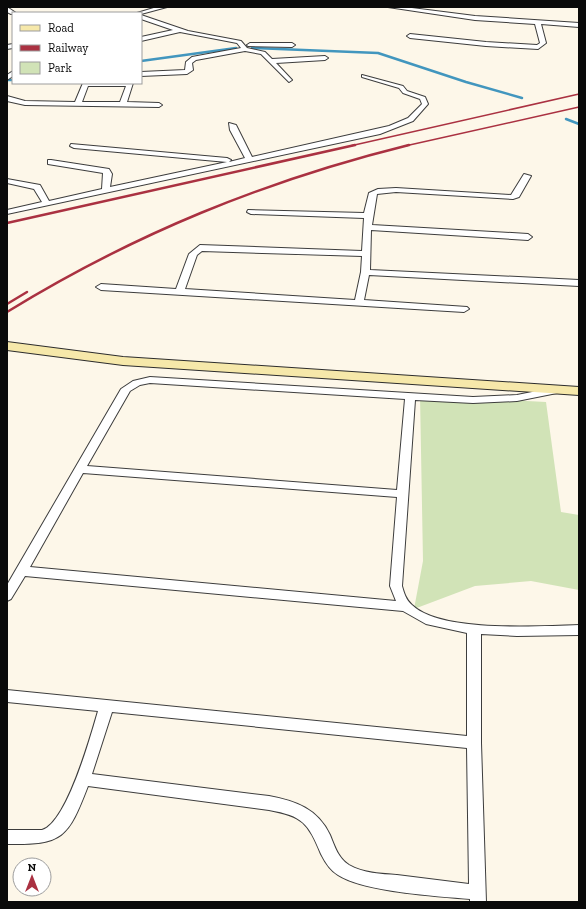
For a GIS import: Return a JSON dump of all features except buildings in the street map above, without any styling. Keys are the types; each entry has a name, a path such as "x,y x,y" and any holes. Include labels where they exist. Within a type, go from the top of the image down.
{"street":[{"path":"142,12 164,7"},
{"path":"391,7 475,18 538,24 579,25"},
{"path":"142,17 180,31 239,42 244,47 263,53 290,80"},
{"path":"410,36 486,44 538,47 542,43 538,24"},
{"path":"142,39 180,31"},
{"path":"142,74 187,72 190,70 189,62 194,58 244,47 292,45"},
{"path":"271,61 325,58"},
{"path":"7,212 392,128 417,115 425,104 423,98 406,92 401,87 364,76"},
{"path":"78,103 86,84"},
{"path":"123,103 130,84"},
{"path":"7,98 20,102 123,103 159,105"},
{"path":"232,125 235,136 244,147 249,159"},
{"path":"74,146 240,161"},
{"path":"51,162 106,171 108,174 106,190"},
{"path":"358,303 365,272 368,216 372,195 375,191 396,190 513,197 516,195 522,182 527,176"},
{"path":"7,181 37,187 46,203"},
{"path":"251,212 368,216"},
{"path":"368,227 528,237"},
{"path":"180,291 193,254 200,248 366,254"},
{"path":"365,272 579,283"},
{"path":"101,287 464,309"},
{"path":"7,346 86,358 134,362 579,391"},
{"path":"7,596 126,389 137,382 150,380 494,400 517,398 560,389"},
{"path":"410,396 396,586 400,600 413,613 438,623 474,629 537,631 579,630"},
{"path":"79,469 403,494"},
{"path":"21,572 406,606"},
{"path":"82,779 269,803 287,807 306,815 316,825 331,858 342,870 353,875 374,880 478,897 474,743 474,629"},
{"path":"7,696 474,743"},
{"path":"7,837 42,837 54,832 64,821 82,779 107,706"}],"green space":[{"path":"420,395 546,402 561,512 579,515 579,590 531,581 475,586 414,609 423,561"}],"waterway":[{"path":"142,61 236,48"},
{"path":"252,48 378,53 466,82 522,98"},
{"path":"7,80 12,80"},
{"path":"566,119 579,124"}],"railway":[{"path":"350,146 579,94"},
{"path":"406,146 579,107"},
{"path":"7,223 355,145"},
{"path":"7,312 103,258 152,234 201,213 303,175 355,159 406,146"},
{"path":"7,304 27,292"}]}
